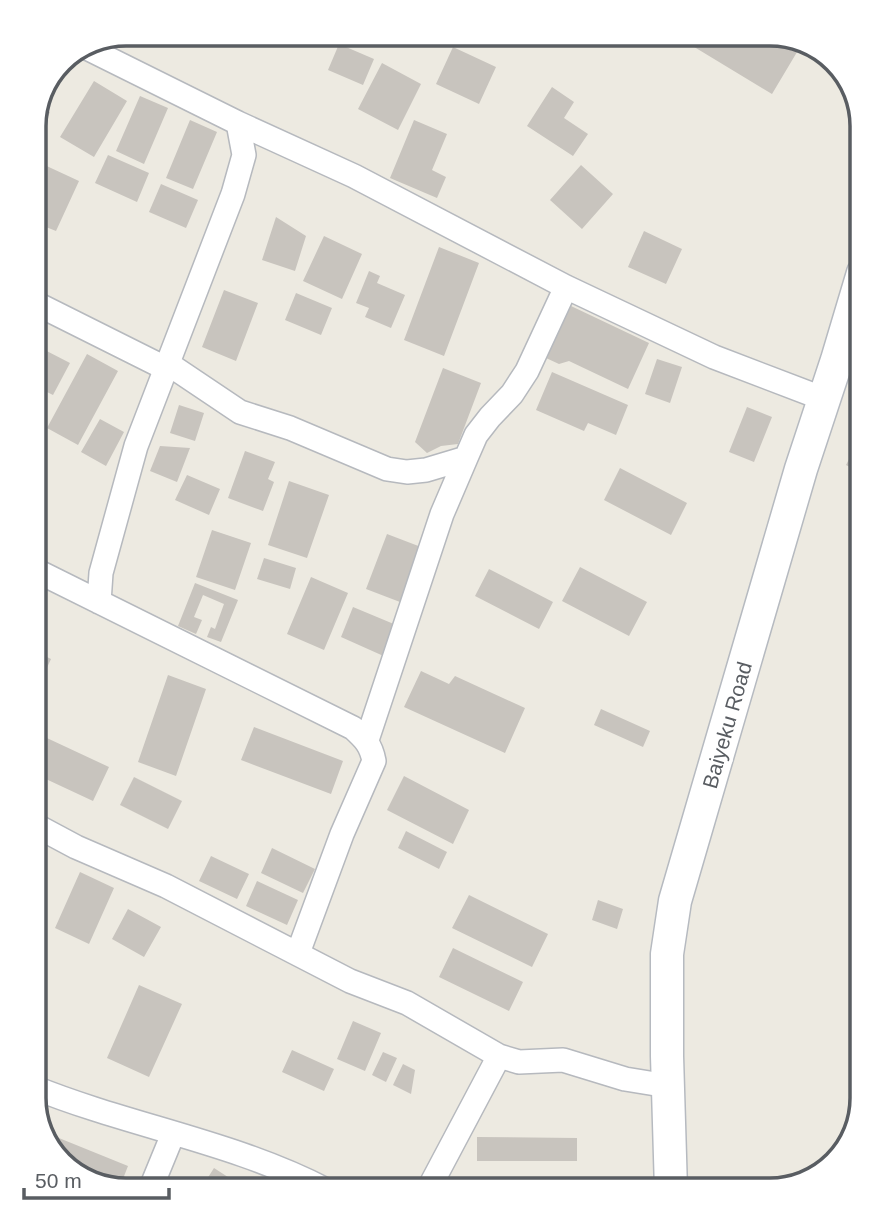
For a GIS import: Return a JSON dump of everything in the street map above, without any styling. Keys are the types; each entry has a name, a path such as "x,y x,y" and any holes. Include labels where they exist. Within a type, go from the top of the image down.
{"main road":[{"name":"Baiyeku Road","path":"671,1178 667,954 675,901 801,469 824,399 850,363"}],"street":[{"path":"95,52 238,123 354,176 566,287 714,357 824,399"},
{"path":"90,597 100,573 136,446 233,194 244,155 238,123"},
{"path":"244,155 271,137"},
{"path":"367,740 442,514 476,435 512,394 527,371 566,287"},
{"path":"46,308 166,365 240,412 290,428 387,469 407,472 426,470 466,458"},
{"path":"46,575 353,728 367,740 374,761 342,834 298,953"},
{"path":"46,831 166,886 350,981 407,1003 499,1056 519,1062 563,1060 625,1079 668,1086"},
{"path":"435,1177 499,1056"},
{"path":"46,1092 76,1105 251,1158 301,1177"},
{"path":"155,1177 173,1134"}],"building":[{"path":"338,46 374,59 363,85 328,70"},
{"path":"693,46 775,46 798,51 772,94"},
{"path":"453,47 496,67 479,104 436,84"},
{"path":"382,63 421,84 398,130 358,109"},
{"path":"94,81 127,101 94,157 60,137"},
{"path":"552,87 574,102 564,118 588,134 573,156 527,126"},
{"path":"140,96 168,108 144,164 116,151"},
{"path":"190,120 217,132 193,189 166,178"},
{"path":"414,120 447,134 432,170 446,177 437,198 390,178"},
{"path":"108,155 149,173 137,202 95,183"},
{"path":"581,165 613,194 582,229 550,200"},
{"path":"46,166 79,181 56,231 46,227"},
{"path":"161,184 198,200 186,228 149,212"},
{"path":"276,217 306,236 295,271 262,260"},
{"path":"644,231 682,249 666,284 628,267"},
{"path":"324,236 362,254 342,299 303,281"},
{"path":"439,247 479,263 444,356 404,340"},
{"path":"369,271 380,276 377,283 405,295 391,328 365,317 369,308 356,303"},
{"path":"224,290 258,303 236,361 202,347"},
{"path":"296,293 332,308 321,335 285,320"},
{"path":"571,306 649,343 628,389 569,361 559,364 546,358"},
{"path":"46,351 70,363 53,395 46,392"},
{"path":"87,354 118,371 78,445 47,428"},
{"path":"657,359 682,367 670,403 645,394"},
{"path":"443,368 481,383 458,444 441,446 427,453 415,442"},
{"path":"552,372 628,405 616,435 588,423 584,431 536,410"},
{"path":"179,405 204,413 195,441 170,433"},
{"path":"747,407 772,417 754,462 729,452"},
{"path":"100,419 124,432 106,466 81,452"},
{"path":"160,446 190,448 177,482 150,471"},
{"path":"245,451 275,462 268,479 274,482 263,511 228,498"},
{"path":"620,468 687,503 671,535 604,500"},
{"path":"187,475 220,489 209,515 175,500"},
{"path":"289,481 329,495 307,558 268,545"},
{"path":"212,530 251,543 235,590 196,577"},
{"path":"387,534 421,547 400,602 366,589"},
{"path":"264,558 296,568 290,589 257,579"},
{"path":"580,567 647,602 629,636 562,601"},
{"path":"489,569 553,602 539,629 475,596"},
{"path":"311,577 348,593 324,650 287,634"},
{"path":"195,583 238,600 221,642 207,637 211,627 215,629 224,604 203,595 194,617 202,620 196,634 178,626"},
{"path":"353,607 401,627 388,658 341,637"},
{"path":"46,656 51,659 46,670"},
{"path":"421,671 449,684 455,676 525,708 505,753 404,707"},
{"path":"168,675 206,689 176,776 138,762"},
{"path":"601,709 650,731 643,747 594,725"},
{"path":"254,727 343,761 331,794 241,760"},
{"path":"46,738 109,767 93,801 46,779"},
{"path":"404,776 469,810 453,844 387,810"},
{"path":"134,777 182,801 168,829 120,805"},
{"path":"406,831 447,852 439,869 398,848"},
{"path":"272,848 315,869 303,893 261,873"},
{"path":"211,856 249,874 237,899 199,881"},
{"path":"80,872 114,888 89,944 55,928"},
{"path":"257,881 298,900 287,925 246,906"},
{"path":"469,895 548,934 532,967 452,928"},
{"path":"598,900 623,909 617,929 592,920"},
{"path":"128,909 161,927 144,957 112,939"},
{"path":"453,948 523,982 509,1011 439,977"},
{"path":"139,985 182,1004 149,1077 107,1058"},
{"path":"353,1021 381,1033 365,1071 337,1059"},
{"path":"292,1050 334,1069 324,1091 282,1072"},
{"path":"383,1052 397,1058 386,1082 372,1075"},
{"path":"403,1064 415,1070 411,1094 393,1085"},
{"path":"56,1137 128,1166 124,1177 100,1173 77,1161"},
{"path":"477,1137 577,1138 577,1161 477,1161"},
{"path":"214,1168 228,1177 208,1177"}]}
